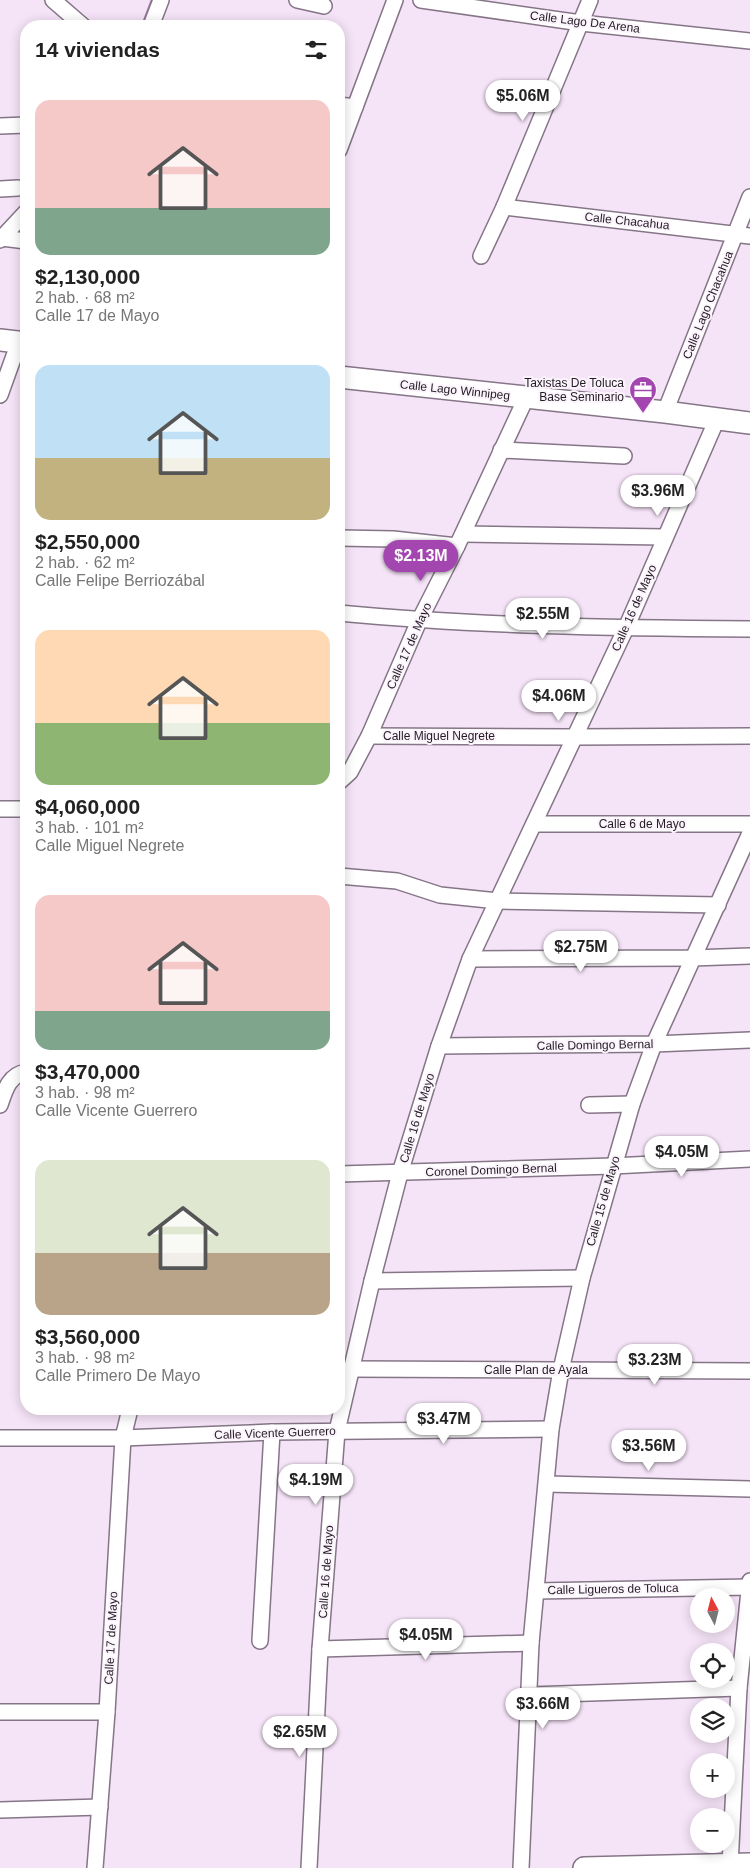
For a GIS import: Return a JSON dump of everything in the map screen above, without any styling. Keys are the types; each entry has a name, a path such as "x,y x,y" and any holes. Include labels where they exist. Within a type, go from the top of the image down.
{"main road":[{"name":"Calle Lago Winnipeg","path":"345,378 750,423"},
{"path":"584,1868 740,1865"}],"street":[{"path":"52,0 76,20"},
{"path":"153,20 160,0"},
{"path":"297,0 324,6"},
{"path":"345,134 395,0"},
{"name":"Calle Lago De Arena","path":"421,0 580,23 750,41"},
{"path":"481,256 504,207 590,0"},
{"path":"345,106 355,107"},
{"path":"0,126 20,125"},
{"path":"0,189 18,188"},
{"name":"Calle Lago Chacahua","path":"664,412 744,235 750,198"},
{"name":"Calle Chacahua","path":"504,207 744,235"},
{"path":"1,239 20,218"},
{"path":"1,239 20,241"},
{"path":"0,395 15,342"},
{"name":"Calle 17 de Mayo","path":"345,777 350,772 369,736 418,621 460,540 526,398"},
{"name":"Calle 16 de Mayo","path":"345,1396 400,1173 439,1046 470,959 576,738 717,419"},
{"path":"501,450 624,456"},
{"path":"345,538 460,540 665,537"},
{"path":"345,614 418,621 626,628 750,629"},
{"name":"Calle Miguel Negrete","path":"369,736 576,738 750,736"},
{"path":"0,810 20,809"},
{"name":"Calle 6 de Mayo","path":"534,824 750,824"},
{"name":"Calle 15 de Mayo","path":"521,1868 531,1643 551,1429 561,1370 582,1278 612,1166 632,1104 654,1044 692,958 749,838"},
{"path":"345,877 397,881 440,895 498,901 718,905"},
{"path":"470,959 750,956"},
{"name":"Calle Domingo Bernal","path":"439,1046 654,1044 750,1040"},
{"path":"0,1105 8,1082 14,1076 20,1074"},
{"path":"589,1105 632,1104"},
{"name":"Coronel Domingo Bernal","path":"345,1174 612,1166 750,1159"},
{"path":"372,1281 582,1278"},
{"name":"Calle Plan de Ayala","path":"351,1369 750,1371"},
{"name":"Calle 17 de Mayo","path":"95,1868 107,1712 123,1438 129,1415"},
{"name":"Calle 16 de Mayo","path":"309,1868 320,1649 337,1431 341,1415"},
{"name":"Calle Vicente Guerrero","path":"0,1438 123,1438 272,1432 551,1429"},
{"path":"260,1641 272,1432"},
{"path":"546,1484 750,1489"},
{"path":"740,1865 744,1728 739,1688 750,1581"},
{"name":"Calle Ligueros de Toluca","path":"536,1591 750,1587"},
{"path":"320,1649 531,1643"},
{"path":"530,1695 739,1688"},
{"path":"0,1712 107,1712"},
{"path":"0,1810 100,1807"}],"waterway":[{"path":"145,20 153,0"}],"place":[{"name":"Taxistas De Toluca Base Seminario","path":"643,414"}]}
